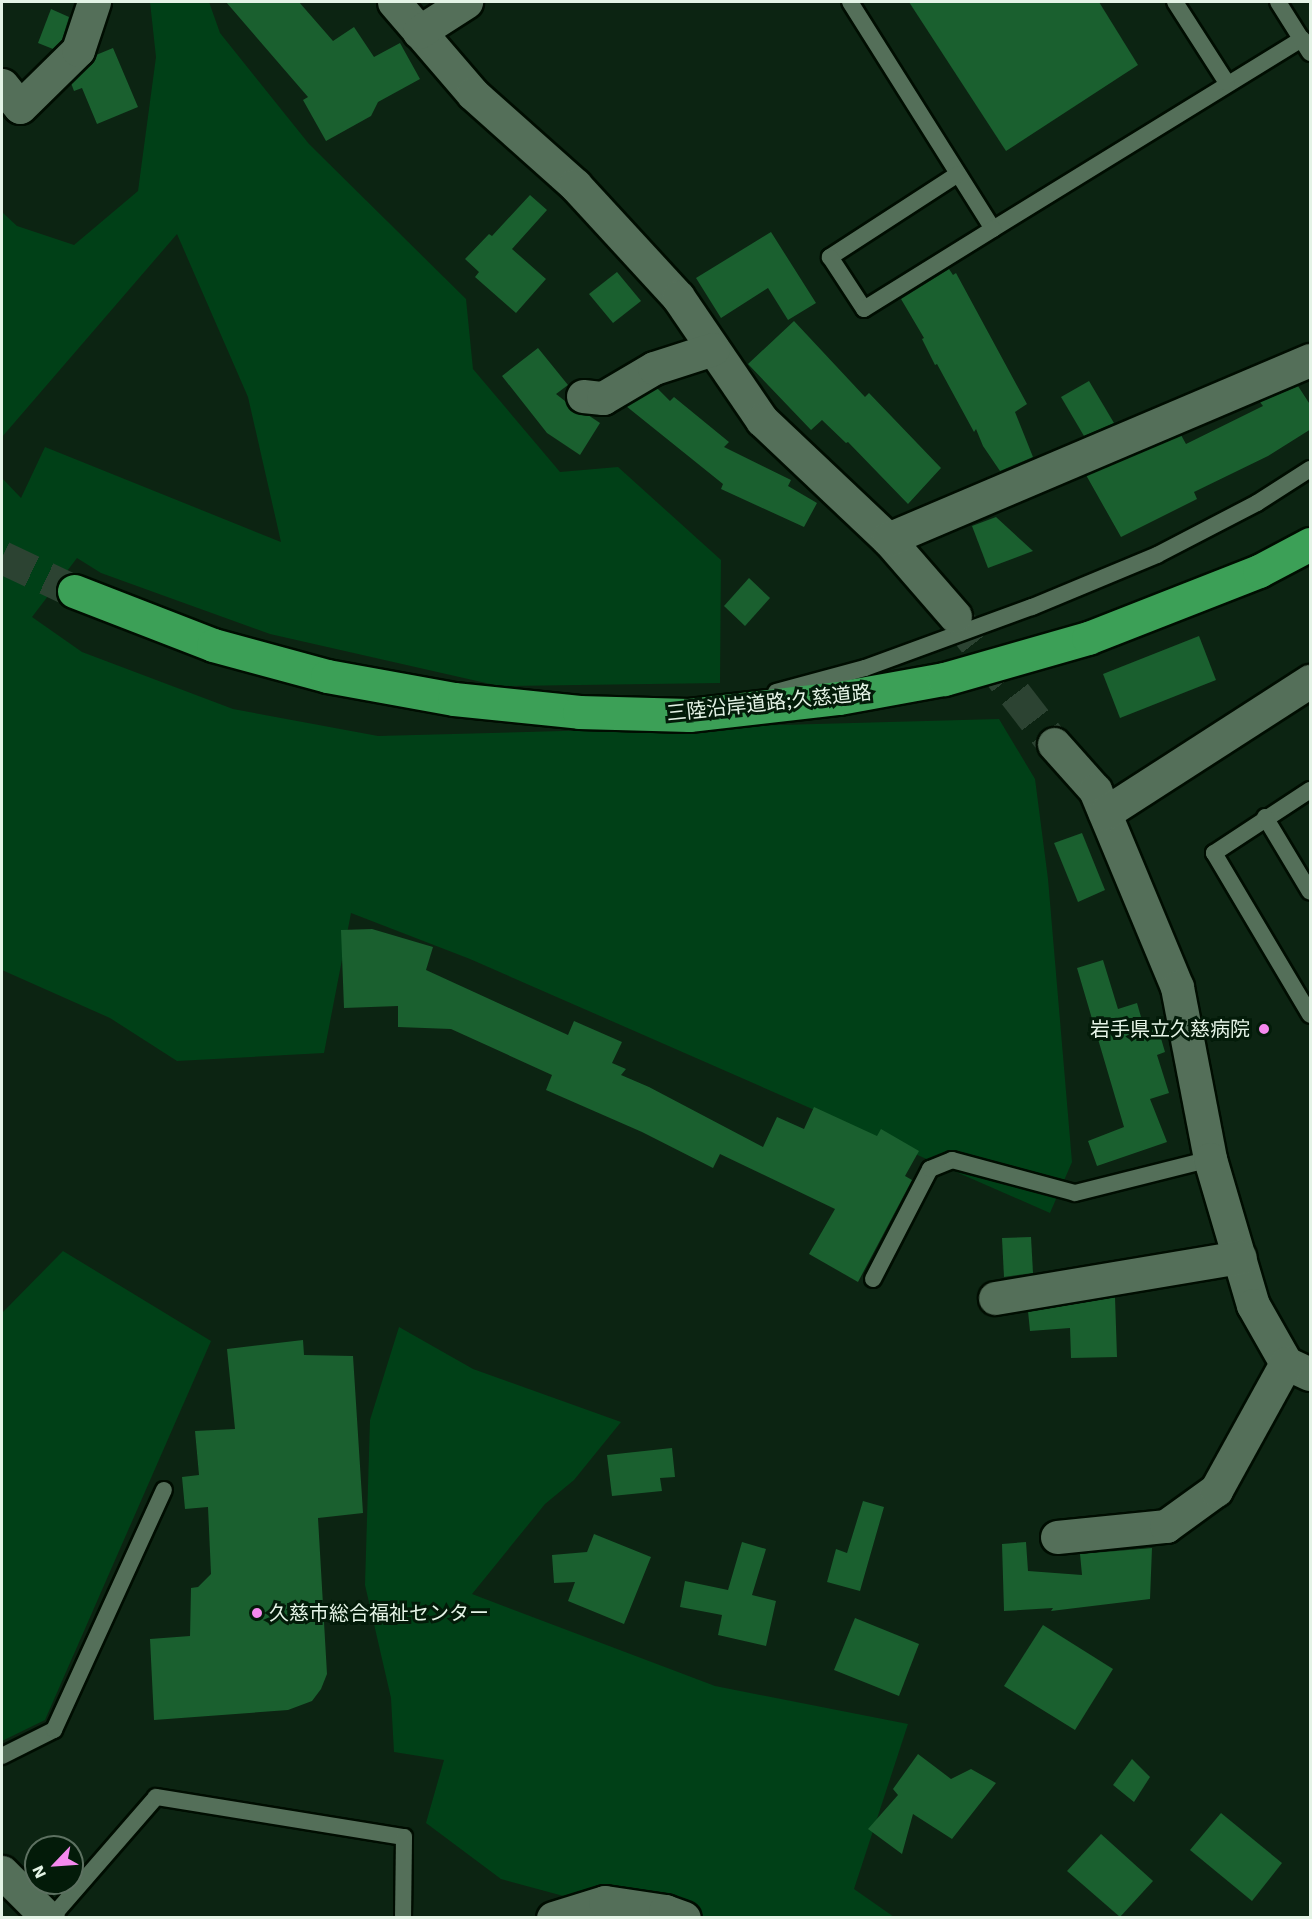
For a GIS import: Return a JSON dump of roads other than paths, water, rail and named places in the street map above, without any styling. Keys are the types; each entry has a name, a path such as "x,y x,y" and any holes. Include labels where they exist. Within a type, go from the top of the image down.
{"highway":[{"name":"三陸沿岸道路;久慈道路","path":"74,591 213,645 327,676 454,699 579,712 689,715 839,698 944,679 1088,638 1259,571 1311,544"}],"street":[{"path":"2,85 20,107 78,50 94,2"},
{"path":"394,2 473,94 575,185 678,297 762,420 888,539 955,616"},
{"path":"419,32 466,2"},
{"path":"583,396 603,398 654,368 713,350"},
{"path":"888,539 1311,360"},
{"path":"1105,813 1311,681"},
{"path":"1054,744 1095,790 1177,987 1210,1159 1253,1305 1298,1369 1216,1490 1166,1526 1057,1538"},
{"path":"995,1298 1240,1257"},
{"path":"2,1872 50,1917"},
{"path":"552,1917 605,1902 665,1911 684,1917"}],"lane":[{"path":"850,2 993,229"},
{"path":"1175,2 1227,83"},
{"path":"958,174 830,257 864,309 1227,83 1306,46 1278,2"},
{"path":"689,715 865,668 1032,607 1156,555 1257,504 1311,469"},
{"path":"1311,790 1265,817 1214,853 1311,1015"},
{"path":"1265,817 1311,892"},
{"path":"873,1279 930,1169 952,1160 1075,1193 1210,1159"},
{"path":"2,1756 54,1730 164,1490"},
{"path":"50,1917 156,1797 404,1838 403,1917"}],"tunnel":[{"path":"2,557 74,591"},
{"path":"955,616 1054,744"}],"place":[{"name":"岩手県立久慈病院","path":"1264,1029"},
{"name":"久慈市総合福祉センター","path":"257,1613"}]}
